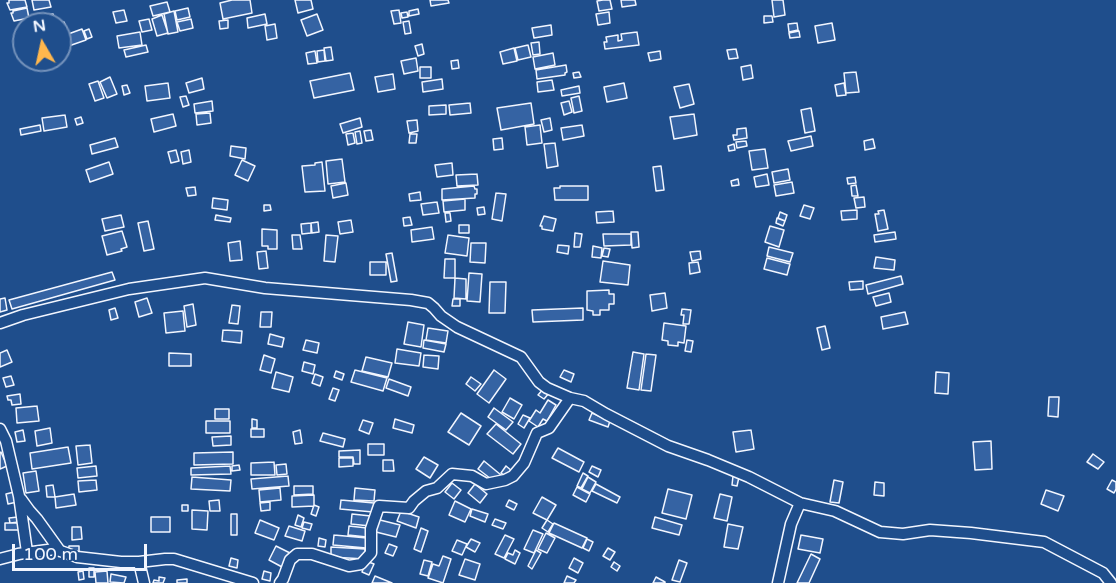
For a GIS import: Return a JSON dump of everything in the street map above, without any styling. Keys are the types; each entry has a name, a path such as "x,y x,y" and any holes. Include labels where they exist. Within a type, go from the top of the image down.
{"street":[{"path":"0,323 23,315 129,289 205,278 265,288 428,303 457,327 521,357 538,382 547,388 570,398 584,400 606,414 669,446 749,477 800,503 835,511 880,532 903,534 930,530 1044,542 1103,573 1111,583"},
{"path":"280,583 290,560 297,554 312,554 349,566 362,564 371,553 370,529 379,506 409,508 426,491 437,488 452,474 471,476 486,484 513,476 524,463 537,433 549,428 570,398"},
{"path":"0,429 6,441 19,496 27,552 0,559"},
{"path":"19,496 60,550"},
{"path":"778,583 791,524 800,503"},
{"path":"18,554 55,549 77,557 94,559 139,562 174,559 253,583"},
{"path":"139,562 144,583"}],"building":[{"path":"9,0 25,0 27,7 10,10 7,3"},
{"path":"32,0 49,0 51,7 34,10"},
{"path":"250,0 252,13 223,19 220,3"},
{"path":"295,0 311,0 313,9 298,13"},
{"path":"430,0 448,0 449,3 431,6"},
{"path":"610,0 612,9 599,11 597,1"},
{"path":"621,0 635,0 636,5 622,7"},
{"path":"772,0 783,0 785,15 774,17"},
{"path":"167,2 170,12 153,16 150,6"},
{"path":"27,8 28,12 13,12"},
{"path":"188,8 190,17 177,20 175,11"},
{"path":"418,9 419,14 409,16 409,11"},
{"path":"124,10 127,21 116,23 113,12"},
{"path":"399,10 401,23 394,24 391,11"},
{"path":"174,11 178,32 168,34 164,14"},
{"path":"407,12 408,17 402,18 401,13"},
{"path":"609,12 610,23 598,25 596,14"},
{"path":"265,14 267,24 248,28 247,18"},
{"path":"317,14 323,30 307,36 301,20"},
{"path":"162,15 168,33 157,36 152,19"},
{"path":"764,16 772,16 773,22 764,23"},
{"path":"149,19 152,30 142,32 139,21"},
{"path":"191,19 193,28 180,31 177,22"},
{"path":"228,20 228,28 220,29 219,21"},
{"path":"409,21 411,33 405,34 403,22"},
{"path":"797,23 798,30 789,32 788,24"},
{"path":"832,23 835,40 818,43 815,26"},
{"path":"275,24 277,38 267,40 265,26"},
{"path":"551,25 552,35 534,38 532,28"},
{"path":"82,29 86,40 72,45 72,33"},
{"path":"89,29 92,37 87,39 84,31"},
{"path":"799,31 800,37 790,38 789,33"},
{"path":"140,32 142,45 119,48 117,36"},
{"path":"637,32 639,45 605,49 606,37 618,35 618,41 622,40 621,34"},
{"path":"539,42 540,54 533,55 531,43"},
{"path":"422,44 424,54 418,56 415,46"},
{"path":"146,45 148,52 126,57 124,50"},
{"path":"528,45 531,57 518,60 515,48"},
{"path":"331,47 333,60 326,61 324,48"},
{"path":"514,48 517,61 503,64 500,52"},
{"path":"736,49 738,58 729,59 727,50"},
{"path":"324,50 325,61 318,62 317,51"},
{"path":"315,51 317,63 308,64 306,53"},
{"path":"660,51 661,59 650,61 648,53"},
{"path":"553,53 555,65 535,69 533,57"},
{"path":"416,58 418,71 404,74 401,61"},
{"path":"458,60 459,68 452,69 451,61"},
{"path":"566,65 565,75 537,79 536,70"},
{"path":"751,65 753,78 743,80 741,67"},
{"path":"420,67 431,67 431,78 420,78"},
{"path":"579,72 581,77 574,78 573,73"},
{"path":"856,72 859,92 846,93 844,73"},
{"path":"350,73 354,90 314,98 310,81"},
{"path":"393,74 395,89 378,92 375,77"},
{"path":"110,77 117,94 107,98 100,82"},
{"path":"202,78 204,89 189,93 186,83"},
{"path":"442,79 443,89 423,92 422,82"},
{"path":"552,80 554,90 538,92 537,82"},
{"path":"98,81 104,98 95,101 89,84"},
{"path":"168,83 170,98 147,101 145,86"},
{"path":"624,83 627,98 607,102 604,87"},
{"path":"844,83 846,95 837,96 835,85"},
{"path":"689,84 694,104 680,108 674,87"},
{"path":"127,85 130,93 124,95 122,86"},
{"path":"579,86 580,93 562,96 561,90"},
{"path":"186,96 189,105 183,107 180,97"},
{"path":"579,96 582,111 574,113 571,98"},
{"path":"212,101 213,111 195,113 194,104"},
{"path":"569,101 572,112 564,115 561,103"},
{"path":"470,103 471,113 450,115 449,105"},
{"path":"531,103 534,124 501,130 497,108"},
{"path":"446,105 446,114 429,115 429,106"},
{"path":"811,108 815,131 805,133 801,110"},
{"path":"210,113 211,123 197,125 196,114"},
{"path":"173,114 176,126 154,132 151,119"},
{"path":"694,114 697,135 674,139 670,117"},
{"path":"65,115 67,127 44,131 42,118"},
{"path":"81,117 83,123 77,125 75,119"},
{"path":"360,118 362,127 343,133 340,124"},
{"path":"550,118 552,130 544,132 541,120"},
{"path":"417,120 418,131 409,133 407,121"},
{"path":"40,125 41,131 21,135 20,129"},
{"path":"540,125 542,143 527,145 525,127"},
{"path":"582,125 584,136 563,140 561,128"},
{"path":"746,128 747,138 734,140 733,135 737,135 737,129"},
{"path":"371,130 373,140 366,141 364,131"},
{"path":"360,131 362,143 357,144 355,132"},
{"path":"353,133 355,143 348,145 346,134"},
{"path":"410,134 417,134 416,143 409,143"},
{"path":"811,136 813,146 791,151 788,141"},
{"path":"115,138 118,147 92,154 90,145"},
{"path":"502,138 503,149 494,150 493,139"},
{"path":"873,139 875,148 865,150 864,141"},
{"path":"746,141 747,146 737,148 736,142"},
{"path":"555,143 558,166 547,168 544,144"},
{"path":"734,144 735,150 729,151 728,146"},
{"path":"231,146 246,148 245,159 230,156"},
{"path":"765,149 768,168 752,170 749,151"},
{"path":"176,150 179,161 171,163 168,152"},
{"path":"189,150 191,162 183,164 181,152"},
{"path":"342,159 345,182 328,184 326,161"},
{"path":"242,160 255,166 248,181 235,175"},
{"path":"109,162 113,174 90,182 86,170"},
{"path":"322,162 325,191 305,192 302,166"},
{"path":"452,163 453,175 437,177 435,165"},
{"path":"661,166 664,190 656,191 653,167"},
{"path":"788,169 790,180 774,183 772,172"},
{"path":"477,174 478,185 457,186 456,175"},
{"path":"767,174 769,185 756,187 754,177"},
{"path":"855,177 856,183 848,184 847,178"},
{"path":"738,179 739,185 732,186 731,181"},
{"path":"792,182 794,193 776,196 774,185"},
{"path":"346,183 348,195 333,198 331,186"},
{"path":"856,185 858,196 852,196 851,186"},
{"path":"474,186 477,189 475,198 442,200 442,189"},
{"path":"560,186 588,186 588,200 555,200 554,188 560,188"},
{"path":"195,187 196,195 188,196 186,188"},
{"path":"420,192 421,200 410,201 409,194"},
{"path":"496,193 506,194 502,221 492,219"},
{"path":"864,197 865,207 856,208 854,198"},
{"path":"213,198 228,200 227,210 212,208"},
{"path":"465,199 465,210 444,212 443,201"},
{"path":"437,202 439,213 423,215 421,204"},
{"path":"264,205 270,205 271,210 264,211"},
{"path":"804,205 814,208 810,219 800,216"},
{"path":"484,207 485,214 478,215 477,208"},
{"path":"857,210 857,219 842,220 841,211"},
{"path":"884,210 888,229 878,231 875,214"},
{"path":"613,211 614,222 597,223 596,212"},
{"path":"780,212 787,215 785,221 778,218"},
{"path":"445,213 450,213 451,221 446,222"},
{"path":"121,215 124,227 105,231 102,219"},
{"path":"216,215 231,218 230,222 215,220"},
{"path":"544,216 556,219 553,231 542,229 540,226"},
{"path":"410,217 412,225 404,226 403,218"},
{"path":"777,218 785,221 783,226 776,223"},
{"path":"351,220 353,232 340,234 338,222"},
{"path":"148,221 154,249 144,251 138,223"},
{"path":"318,222 319,232 312,233 311,223"},
{"path":"311,223 311,233 302,234 301,224"},
{"path":"459,225 469,225 469,233 459,233"},
{"path":"770,226 784,230 779,247 765,242"},
{"path":"432,227 434,239 412,242 411,230"},
{"path":"262,229 277,230 277,249 262,246"},
{"path":"122,231 127,247 121,249 122,251 107,255 102,236"},
{"path":"631,232 638,232 639,247 632,248"},
{"path":"895,232 896,239 875,242 874,235"},
{"path":"575,233 582,234 580,247 574,247"},
{"path":"603,234 631,234 631,245 604,246"},
{"path":"292,235 300,235 302,249 293,249"},
{"path":"326,235 338,236 335,262 324,261"},
{"path":"448,235 469,238 467,256 445,253"},
{"path":"240,241 242,260 230,261 228,243"},
{"path":"471,243 486,243 485,263 470,262"},
{"path":"558,245 569,246 568,254 557,252"},
{"path":"593,246 602,248 601,258 592,257"},
{"path":"769,247 793,253 790,262 767,256"},
{"path":"604,248 610,249 608,257 602,256"},
{"path":"266,251 268,268 259,269 257,252"},
{"path":"700,251 701,259 692,261 690,252"},
{"path":"392,253 397,281 391,282 386,254"},
{"path":"876,257 895,260 894,270 874,268"},
{"path":"767,258 790,264 787,275 764,269"},
{"path":"445,259 455,259 455,278 444,278"},
{"path":"603,261 630,265 628,285 600,282"},
{"path":"370,262 386,262 386,275 370,275"},
{"path":"698,262 700,272 690,274 689,263"},
{"path":"112,272 115,280 12,309 9,300"},
{"path":"469,273 482,274 480,302 467,301"},
{"path":"901,276 903,284 868,294 866,285"},
{"path":"455,278 466,279 466,299 454,298"},
{"path":"863,281 863,289 850,290 849,282"},
{"path":"490,282 506,282 505,313 489,313"},
{"path":"609,290 609,294 614,294 614,304 609,304 609,310 600,310 600,315 593,315 593,311 587,310 587,291"},
{"path":"665,293 667,308 652,311 650,295"},
{"path":"889,293 891,302 876,306 873,297"},
{"path":"5,298 7,310 0,312 0,299"},
{"path":"147,298 152,313 139,317 135,302"},
{"path":"453,299 460,299 460,306 452,306"},
{"path":"193,304 196,325 187,327 184,306"},
{"path":"232,305 240,306 238,324 229,323"},
{"path":"115,308 118,318 111,320 109,310"},
{"path":"583,308 583,320 533,322 532,310"},
{"path":"682,309 691,310 689,324 683,324"},
{"path":"183,311 185,331 166,333 164,313"},
{"path":"261,312 272,312 271,327 260,327"},
{"path":"905,312 908,324 883,329 881,317"},
{"path":"408,322 424,325 421,347 404,344"},
{"path":"664,323 686,326 684,343 678,342 678,346 668,345 668,341 662,340"},
{"path":"825,326 830,348 822,350 817,328"},
{"path":"428,328 448,331 446,343 426,340"},
{"path":"223,330 242,331 241,343 222,341"},
{"path":"270,334 284,338 282,347 268,344"},
{"path":"306,340 319,343 317,353 303,350"},
{"path":"424,340 446,344 444,352 423,348"},
{"path":"687,340 693,341 691,352 685,351"},
{"path":"397,349 421,353 419,366 395,363"},
{"path":"7,350 12,362 0,367 0,353"},
{"path":"633,352 644,354 639,390 627,388"},
{"path":"169,353 191,354 191,366 169,366"},
{"path":"646,354 656,355 651,391 641,390"},
{"path":"264,355 275,359 271,373 260,370"},
{"path":"424,355 439,356 438,369 423,367"},
{"path":"366,357 392,363 388,377 362,371"},
{"path":"304,362 315,365 313,374 302,371"},
{"path":"355,370 387,378 383,391 351,382"},
{"path":"494,370 506,379 489,403 477,394"},
{"path":"564,370 574,374 571,382 560,377"},
{"path":"336,371 344,374 342,380 334,377"},
{"path":"276,372 293,377 289,392 272,388"},
{"path":"936,372 949,373 948,394 935,393"},
{"path":"315,374 323,377 320,386 312,383"},
{"path":"11,376 14,385 6,387 3,378"},
{"path":"471,377 481,384 475,391 466,384"},
{"path":"389,379 411,387 408,396 386,388"},
{"path":"333,388 339,390 335,401 329,399"},
{"path":"544,388 550,392 544,399 538,395"},
{"path":"20,394 21,404 12,405 7,396"},
{"path":"1049,397 1059,397 1058,417 1048,416"},
{"path":"510,398 522,405 514,419 502,412"},
{"path":"548,400 556,405 547,421 543,419 538,427 529,421 536,410 540,413"},
{"path":"37,406 39,421 17,423 16,408"},
{"path":"494,408 513,422 506,430 488,417"},
{"path":"215,409 229,409 229,419 215,419"},
{"path":"461,413 481,426 469,445 448,432"},
{"path":"592,413 610,421 608,427 589,420"},
{"path":"523,415 530,418 524,428 518,424"},
{"path":"252,419 257,420 257,428 252,428"},
{"path":"395,419 414,425 412,433 393,428"},
{"path":"363,420 373,423 369,434 359,430"},
{"path":"206,421 230,421 230,433 206,433"},
{"path":"496,424 521,444 513,454 487,434"},
{"path":"50,428 52,443 37,446 35,431"},
{"path":"251,429 264,429 264,437 251,437"},
{"path":"23,430 25,441 17,442 15,432"},
{"path":"300,430 302,443 295,444 293,432"},
{"path":"751,430 754,449 736,452 733,432"},
{"path":"323,433 345,439 343,447 320,441"},
{"path":"231,436 231,445 213,446 212,437"},
{"path":"991,441 992,469 975,470 973,442"},
{"path":"368,444 384,444 384,455 368,455"},
{"path":"90,445 92,463 78,465 76,446"},
{"path":"68,447 71,463 32,469 30,453"},
{"path":"558,448 584,462 579,472 552,458"},
{"path":"360,450 360,464 354,464 353,457 339,457 339,451"},
{"path":"233,452 233,464 194,465 194,453"},
{"path":"0,453 7,466 0,469"},
{"path":"1093,454 1104,462 1098,469 1087,462"},
{"path":"424,457 438,465 430,478 416,469"},
{"path":"339,458 353,458 353,466 339,467"},
{"path":"383,460 393,460 394,471 383,471"},
{"path":"484,461 501,475 495,482 478,469"},
{"path":"274,462 275,475 251,475 251,463"},
{"path":"286,464 287,474 277,475 276,465"},
{"path":"239,465 240,470 232,471 232,466"},
{"path":"96,466 97,476 78,478 77,468"},
{"path":"230,466 231,474 191,475 191,468"},
{"path":"506,466 512,471 507,477 501,473"},
{"path":"592,466 601,470 598,477 589,472"},
{"path":"36,471 39,491 26,493 23,473"},
{"path":"583,473 588,476 581,488 577,486"},
{"path":"288,476 289,486 252,489 251,479"},
{"path":"733,476 739,477 737,486 732,485"},
{"path":"192,477 231,480 230,491 191,489"},
{"path":"588,477 596,482 590,493 582,489"},
{"path":"96,480 97,490 79,492 78,481"},
{"path":"834,480 843,482 839,503 830,502"},
{"path":"1112,480 1116,482 1114,493 1107,489"},
{"path":"875,482 884,483 884,496 874,495"},
{"path":"452,483 461,490 454,499 445,492"},
{"path":"475,484 487,494 480,503 468,493"},
{"path":"596,484 620,497 617,503 592,491"},
{"path":"53,485 55,497 47,497 46,486"},
{"path":"294,486 313,486 313,494 294,495"},
{"path":"577,487 590,494 586,502 573,495"},
{"path":"280,488 281,500 260,502 259,490"},
{"path":"355,488 375,490 374,501 354,500"},
{"path":"668,489 692,495 686,519 662,513"},
{"path":"1046,490 1064,496 1058,511 1041,504"},
{"path":"14,492 17,502 8,504 6,494"},
{"path":"74,494 76,505 56,508 55,497"},
{"path":"720,494 732,497 727,521 714,518"},
{"path":"314,495 314,506 292,507 292,496"},
{"path":"542,497 556,505 547,520 533,513"},
{"path":"219,500 220,511 210,511 209,501"},
{"path":"341,500 374,503 373,512 340,509"},
{"path":"509,500 517,504 514,510 506,506"},
{"path":"455,501 471,509 465,522 449,515"},
{"path":"270,502 270,510 261,511 260,503"},
{"path":"182,505 188,505 188,511 182,511"},
{"path":"314,505 319,507 316,516 311,514"},
{"path":"472,509 488,514 485,522 470,516"},
{"path":"192,510 208,511 207,530 192,529"},
{"path":"401,511 419,517 416,528 397,521"},
{"path":"231,514 237,514 237,535 231,535"},
{"path":"352,514 371,516 370,526 351,524"},
{"path":"298,515 304,518 301,527 295,525"},
{"path":"18,517 19,522 10,523 9,518"},
{"path":"151,517 170,517 170,532 151,532"},
{"path":"655,517 682,525 679,535 652,528"},
{"path":"376,519 400,525 396,537 372,531"},
{"path":"495,519 506,523 503,529 492,525"},
{"path":"260,520 279,528 274,540 255,533"},
{"path":"547,520 553,524 548,532 542,528"},
{"path":"304,522 312,524 310,530 302,528"},
{"path":"5,523 19,523 19,530 5,530"},
{"path":"554,523 587,538 582,548 549,533"},
{"path":"728,524 743,527 738,549 724,547"},
{"path":"289,526 305,531 302,541 285,536"},
{"path":"349,526 367,528 367,537 348,535"},
{"path":"72,527 81,527 82,539 72,540"},
{"path":"421,528 428,531 421,552 414,549"},
{"path":"533,530 543,534 534,553 524,549"},
{"path":"546,533 555,538 547,553 538,549"},
{"path":"334,535 367,538 366,548 333,545"},
{"path":"505,535 514,539 504,558 495,554"},
{"path":"801,535 823,539 820,553 798,549"},
{"path":"319,538 326,540 325,547 318,546"},
{"path":"471,539 480,543 475,552 466,547"},
{"path":"587,539 593,542 589,551 583,548"},
{"path":"457,540 467,544 462,555 452,551"},
{"path":"389,544 397,547 393,556 385,553"},
{"path":"69,546 79,546 79,553 68,552"},
{"path":"276,546 290,553 282,567 269,560"},
{"path":"331,547 365,549 365,559 331,557"},
{"path":"608,548 615,552 610,560 603,556"},
{"path":"515,550 520,553 515,564 505,559 508,553 513,555"},
{"path":"536,550 541,553 532,569 528,566"},
{"path":"811,554 820,559 809,583 797,583"},
{"path":"443,556 451,559 443,583 428,578 433,564 439,566"},
{"path":"231,558 238,560 237,568 229,566"},
{"path":"574,558 583,563 578,573 569,568"},
{"path":"465,559 480,564 475,580 459,575"},
{"path":"424,560 432,562 428,576 420,574"},
{"path":"679,560 687,563 680,582 672,580"},
{"path":"366,561 374,564 369,575 362,572"},
{"path":"614,562 620,566 617,571 611,567"},
{"path":"89,568 94,568 94,577 89,577"},
{"path":"83,571 84,579 79,580 78,572"},
{"path":"107,571 108,583 96,583 95,572"},
{"path":"264,571 271,573 270,581 262,579"},
{"path":"111,574 126,577 124,583 110,582"},
{"path":"375,576 392,583 372,583"},
{"path":"567,576 576,580 574,583 564,583"},
{"path":"159,577 165,578 163,583 153,583 154,580 159,581"},
{"path":"656,577 665,582 665,583 653,583"},
{"path":"187,579 187,583 177,583 177,580"}]}
